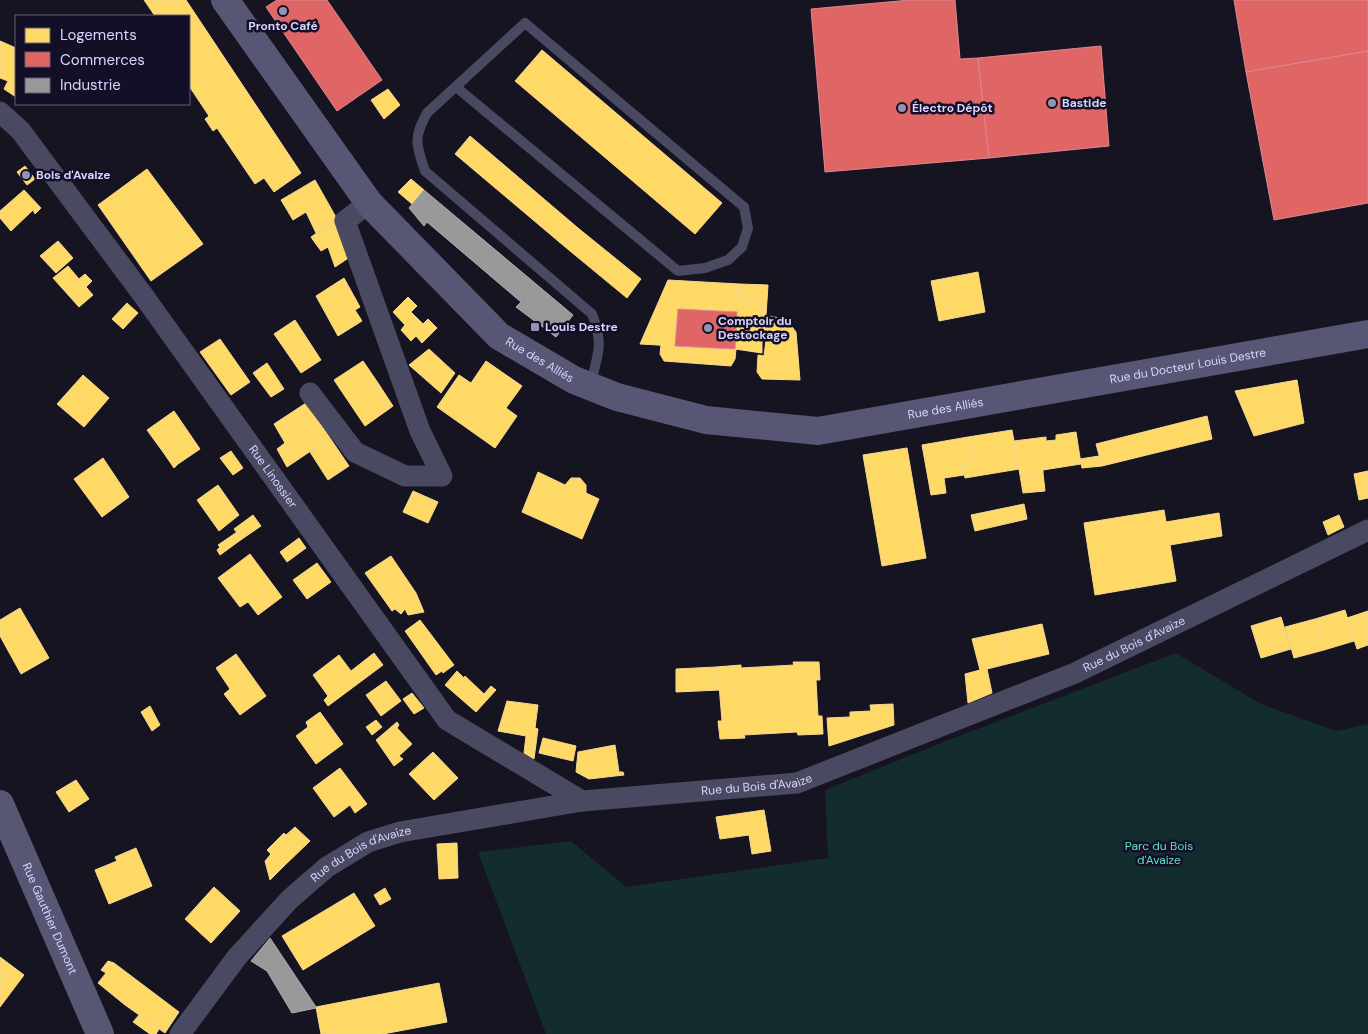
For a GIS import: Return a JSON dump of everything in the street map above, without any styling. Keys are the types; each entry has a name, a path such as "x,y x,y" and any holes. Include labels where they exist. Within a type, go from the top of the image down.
{"street":[{"name":"Rue des Alliés","path":"225,0 369,203 499,336 574,380 617,397 706,420 818,431 1008,398"},
{"name":"Rue Linossier","path":"0,112 20,130 142,295 447,720 582,801"},
{"path":"310,394 355,452 405,476 442,476 420,430 345,221 369,203"},
{"name":"Rue du Docteur Louis Destre","path":"1008,398 1368,334"},
{"name":"Rue du Bois d'Avaize","path":"180,1034 237,957 290,899 327,867 368,842 400,832 582,801 797,784 1075,673 1368,530"},
{"name":"Rue Gauthier Dumont","path":"0,804 100,1034"}],"lane":[{"path":"456,87 678,271 705,268 728,260 742,247 748,228 744,207 525,23 456,87 428,113 419,128 416,146 425,171 592,314 598,329 600,348 590,386"}],"green space":[{"name":"Parc du Bois d'Avaize","path":"1176,653 1261,704 1336,731 1368,724 1368,1034 546,1034 478,852 571,841 626,887 828,858 825,790 946,741"}],"building: Logements":[{"path":"144,0 186,0 301,173 274,192 264,178 255,184 217,128 213,131 205,119 209,116 190,88 190,15 154,15"},
{"path":"0,41 15,48 15,96 4,89 8,81 0,78"},
{"path":"542,50 722,203 695,234 515,81"},
{"path":"388,89 400,105 384,119 371,100"},
{"path":"470,136 578,228 564,246 455,154"},
{"name":"Bois d'Avaize","path":"25,166 35,179 27,185 17,172"},
{"path":"147,169 203,244 151,281 98,205"},
{"path":"411,179 424,190 412,204 398,192"},
{"path":"315,180 337,219 316,233 306,212 293,220 281,200"},
{"path":"24,190 41,208 35,214 33,210 11,231 0,218 0,211"},
{"path":"337,219 338,224 313,240 311,237"},
{"path":"338,224 350,257 335,267 328,247 321,251 313,240"},
{"path":"578,228 641,279 627,298 564,246"},
{"path":"58,241 73,258 56,273 40,256"},
{"path":"68,266 79,279 85,274 92,281 86,287 93,295 79,307 53,278"},
{"path":"978,272 985,312 939,321 931,281"},
{"path":"344,278 360,307 355,310 362,321 338,336 316,296"},
{"path":"668,280 739,284 737,312 678,309 675,346 640,344"},
{"path":"739,284 768,285 766,316 762,315 763,300 738,298"},
{"path":"408,297 417,306 411,312 423,324 428,319 437,328 422,343 416,336 411,341 401,330 405,325 393,312"},
{"path":"738,298 763,300 762,315 786,319 796,332 800,380 762,379 757,372 758,355 764,356 766,340 762,340 762,353 735,349"},
{"path":"127,303 138,313 123,329 112,319"},
{"path":"295,320 321,360 301,373 274,334"},
{"path":"220,339 250,382 231,395 200,352"},
{"path":"661,345 736,349 735,359 731,366 664,361 660,354"},
{"path":"429,349 455,373 441,393 409,365"},
{"path":"363,361 378,383 373,386 389,409 365,426 334,380"},
{"path":"486,361 522,386 506,408 517,416 495,448 437,407 459,375 471,383"},
{"path":"267,363 284,389 271,397 253,373"},
{"path":"83,375 109,398 84,427 57,404"},
{"path":"1297,380 1304,423 1254,436 1235,391"},
{"path":"378,383 393,406 389,409 373,386"},
{"path":"306,403 330,438 287,467 277,449 285,443 274,424"},
{"path":"174,411 200,449 178,464 168,449 163,452 147,430"},
{"path":"1207,416 1212,439 1102,466 1096,444"},
{"path":"1012,430 1019,469 965,478 962,465 974,463 968,437"},
{"path":"1076,432 1081,464 1043,470 1043,473 1020,475 1014,441 1046,437 1046,441 1056,440 1056,435"},
{"path":"968,437 974,463 962,465 964,475 944,478 946,493 931,495 922,445"},
{"path":"330,438 349,466 328,480 310,452"},
{"path":"907,448 926,558 882,566 863,455"},
{"path":"168,449 178,464 174,468 163,452"},
{"path":"231,451 243,468 233,475 220,458"},
{"path":"1099,456 1102,466 1082,468 1080,459"},
{"path":"103,458 129,497 102,517 74,479"},
{"path":"1368,471 1368,498 1359,500 1354,474"},
{"path":"538,472 565,485 571,478 580,478 586,485 586,493 599,499 582,539 522,512"},
{"path":"1043,473 1045,491 1023,493 1020,475"},
{"path":"218,485 239,515 219,531 197,500"},
{"path":"413,491 438,502 428,523 403,512"},
{"path":"1024,504 1027,519 975,531 971,515"},
{"path":"1164,510 1166,522 1219,513 1222,536 1170,545 1176,581 1095,595 1084,523"},
{"path":"253,515 261,526 242,539 234,529"},
{"path":"1339,515 1344,527 1328,535 1323,522"},
{"path":"237,532 242,539 220,555 217,550 220,547 218,545"},
{"path":"299,538 306,548 287,562 280,552"},
{"path":"250,554 282,597 258,615 248,602 240,607 218,578"},
{"path":"391,556 416,593 424,612 408,615 405,609 401,614 395,609 392,611 365,573"},
{"path":"317,563 331,582 307,599 293,580"},
{"path":"20,608 49,658 21,674 0,636 0,620"},
{"path":"1345,610 1354,641 1324,650 1315,619"},
{"path":"1368,611 1368,645 1357,649 1347,618"},
{"path":"1281,617 1291,649 1261,658 1251,626"},
{"path":"1315,619 1324,650 1294,658 1285,627"},
{"path":"420,620 454,665 443,673 442,671 436,675 405,631"},
{"path":"1042,624 1049,654 1007,664 1000,633"},
{"path":"1000,633 1007,664 987,669 992,693 968,703 965,674 980,670 972,639"},
{"path":"374,653 383,665 328,706 324,700 328,696 313,675 339,655 351,671"},
{"path":"236,654 266,696 240,715 224,694 230,689 216,668"},
{"path":"793,662 819,662 820,680 816,680 818,716 822,716 823,734 798,735 797,732 744,735 745,738 720,739 718,721 722,721 719,685 716,685 716,667 741,665 741,668 794,665"},
{"path":"716,667 716,685 719,685 720,690 676,692 676,669"},
{"path":"457,671 484,694 491,686 496,690 476,712 445,685"},
{"path":"386,681 401,701 381,716 366,695"},
{"path":"412,693 424,708 414,714 403,699"},
{"path":"507,701 538,705 535,728 538,729 534,759 524,753 526,736 498,731"},
{"path":"893,704 894,725 829,746 827,718 850,717 850,712 871,711 870,705"},
{"path":"150,706 160,725 152,731 141,712"},
{"path":"320,712 343,744 316,764 296,736 308,727 306,722"},
{"path":"376,720 382,727 372,735 366,727"},
{"path":"397,722 399,725 397,728 412,744 399,756 403,759 394,766 376,740"},
{"path":"543,738 576,746 573,761 539,753"},
{"path":"615,745 619,772 623,772 624,775 589,779 576,772 578,752"},
{"path":"433,752 458,778 434,800 409,774"},
{"path":"340,768 367,804 355,813 350,805 334,817 313,788"},
{"path":"76,780 89,799 69,812 56,792"},
{"path":"764,810 771,851 752,854 749,835 720,839 716,817"},
{"path":"295,827 310,841 283,867 267,850 284,833 286,835"},
{"path":"457,843 458,878 439,879 437,844"},
{"path":"136,848 152,886 109,904 95,870 117,861 115,857"},
{"path":"271,854 283,867 270,880 265,861"},
{"path":"214,887 240,911 211,943 185,919"},
{"path":"385,888 391,899 380,905 374,895"},
{"path":"354,893 375,926 303,970 282,936"},
{"path":"0,957 24,975 0,1007"},
{"path":"108,961 114,963 179,1012 165,1033 98,983 106,973 101,970"},
{"path":"439,983 447,1022 383,1034 321,1034 316,1007"},
{"path":"139,1015 159,1029 156,1034 150,1034 133,1022"}],"building: Commerces":[{"path":"277,0 327,0 382,80 337,111 266,7"},
{"name":"Électro Dépôt","path":"910,0 955,0 960,59 978,58 989,158 825,172 811,9"},
{"path":"1234,0 1368,0 1368,51 1246,72"},
{"path":"1101,46 1109,146 989,158 978,58"},
{"path":"1368,51 1368,203 1274,220 1246,72"},
{"path":"678,309 737,312 735,349 675,346"}],"building: Industrie":[{"path":"424,190 573,315 556,337 516,307 521,302 427,222 424,226 409,208"},
{"path":"270,938 316,1008 292,1013 267,971 251,961"}],"place":[{"name":"Pronto Café","path":"283,11"},
{"name":"Bastide","path":"1052,103"},
{"name":"Électro Dépôt","path":"902,108"},
{"name":"Bois d'Avaize","path":"26,175"},
{"name":"Louis Destre","path":"535,327"},
{"name":"Comptoir du Destockage","path":"708,328"}]}
